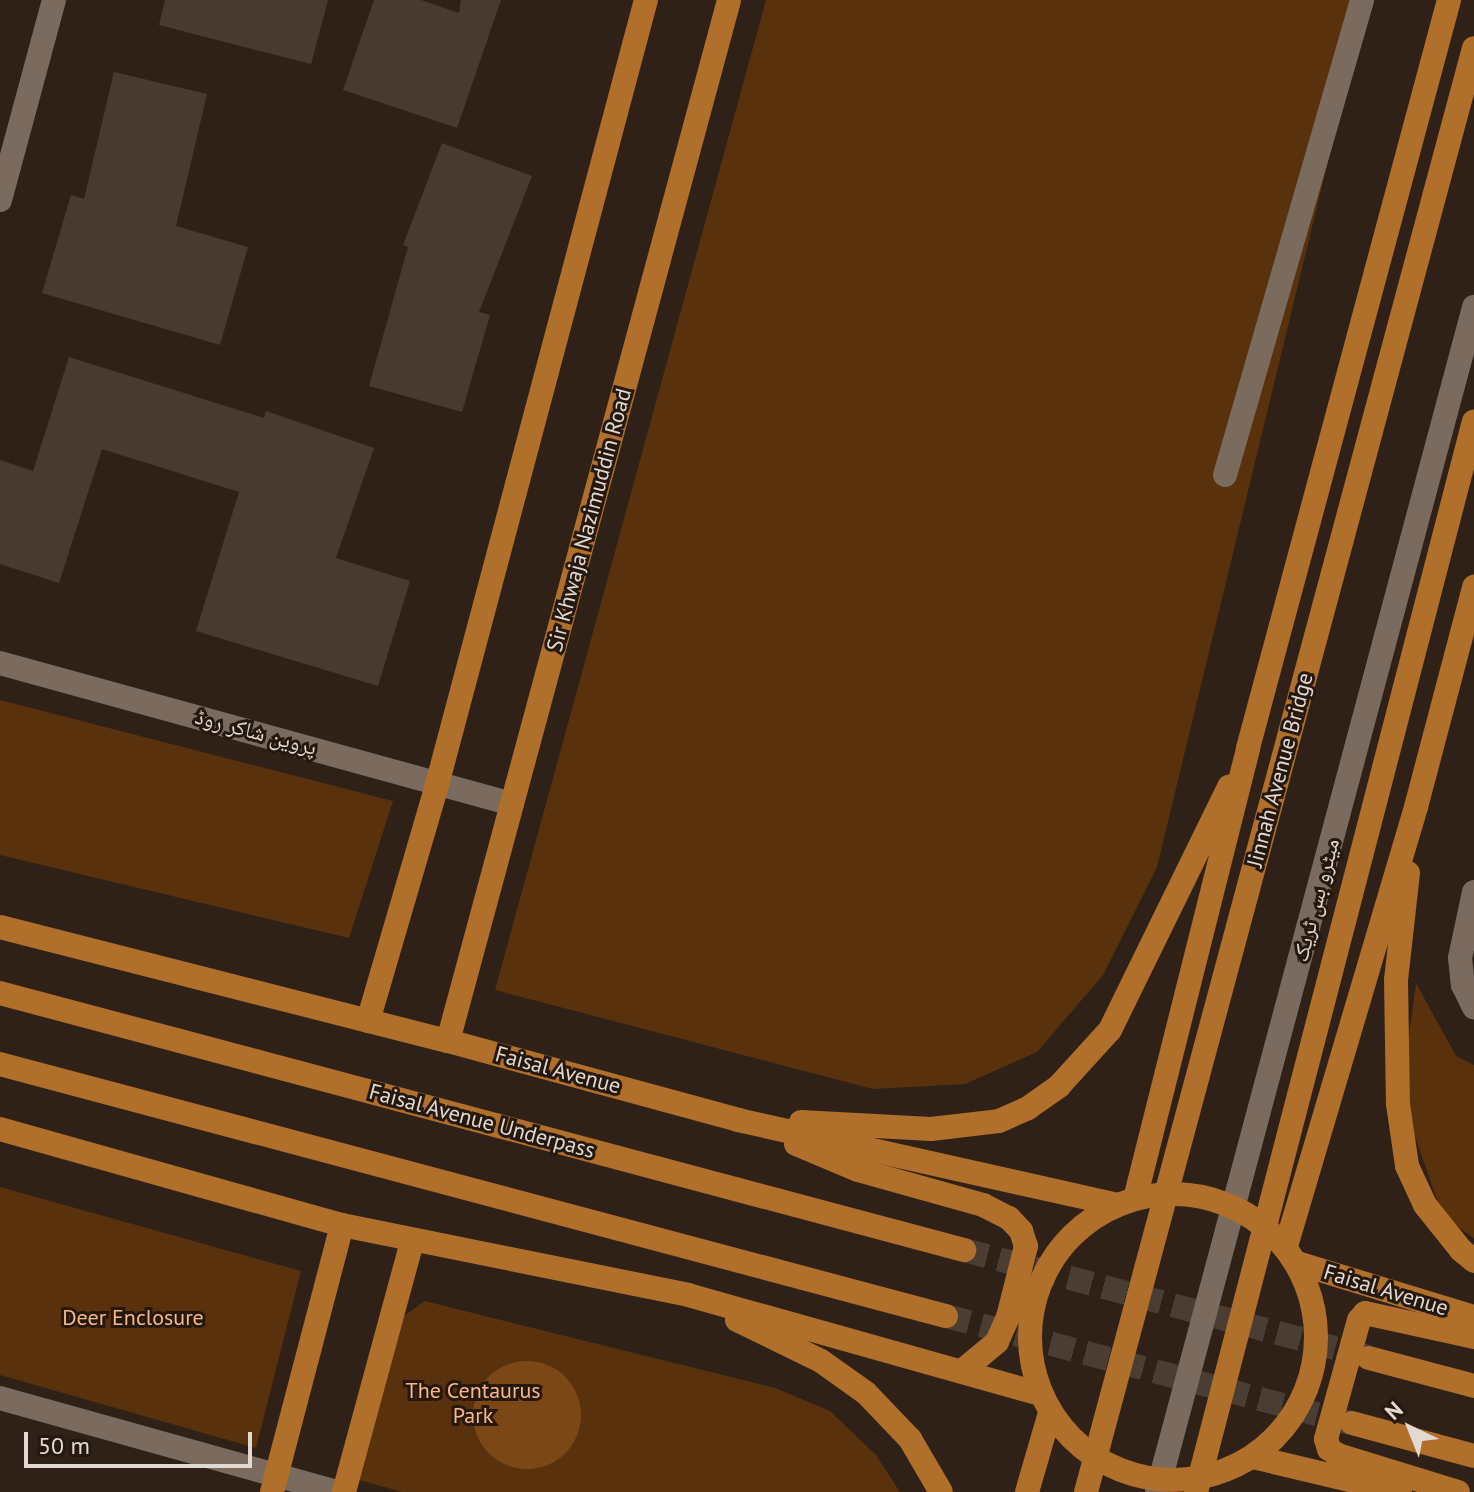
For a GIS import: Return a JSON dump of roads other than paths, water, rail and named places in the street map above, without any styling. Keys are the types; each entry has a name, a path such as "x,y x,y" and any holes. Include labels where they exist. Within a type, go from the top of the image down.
{"main road":[{"path":"368,1021 438,781 646,0"},
{"name":"Sir Khwaja Nazimuddin Road","path":"448,1041 729,0"},
{"path":"1126,1202 1449,0"},
{"name":"Jinnah Avenue Bridge","path":"1086,1492 1474,48"},
{"path":"1196,1492 1474,421"},
{"path":"1292,1255 1474,587"},
{"path":"738,1120 931,1129 999,1121 1028,1108 1059,1086 1083,1064 1110,1030 1248,748"},
{"path":"1416,807 1396,980 1398,1104 1407,1166 1425,1205 1461,1250 1474,1261"},
{"name":"Faisal Avenue","path":"0,927 448,1041 738,1120 1126,1202"},
{"name":"Faisal Avenue Underpass","path":"0,993 964,1250"},
{"path":"0,1064 946,1316"},
{"path":"738,1120 858,1170 983,1205 1009,1218 1021,1231 1026,1246 1008,1317 997,1342 962,1371"},
{"path":"0,1129 342,1225 688,1295 962,1371 1045,1403"},
{"path":"1177,1193 1218,1200 1255,1218 1292,1255 1314,1304 1317,1347 1308,1390 1286,1428 1229,1481 1150,1480 1111,1467 1076,1444 1045,1403 1030,1350 1033,1305 1050,1263 1079,1229 1126,1202 1177,1193"},
{"path":"274,1485 342,1225"},
{"path":"344,1492 412,1241"},
{"name":"Faisal Avenue","path":"1292,1255 1474,1317"},
{"path":"688,1295 821,1361 866,1393 910,1439 941,1492"},
{"path":"1458,1492 1338,1455 1329,1449 1326,1439 1359,1320 1365,1313 1474,1337"},
{"path":"1369,1358 1474,1386"},
{"path":"1027,1492 1045,1403"},
{"path":"1352,1423 1474,1456"},
{"path":"1253,1457 1400,1492"}],"street":[{"path":"0,200 54,0"},
{"path":"1225,475 1362,0"},
{"name":"میٹرو بس ٹریک","path":"1157,1492 1474,307"},
{"name":"پروین شاکر روڈ","path":"0,663 438,781 512,804"},
{"path":"1474,893 1460,958 1463,985 1474,1008"},
{"path":"0,1398 274,1485 337,1492"}],"tunnel":[{"path":"964,1250 1368,1357"},
{"path":"946,1316 1350,1423"}],"park label":[{"name":"Deer Enclosure","path":"133,1318"},
{"name":"The Centaurus Park","path":"473,1402"}]}
